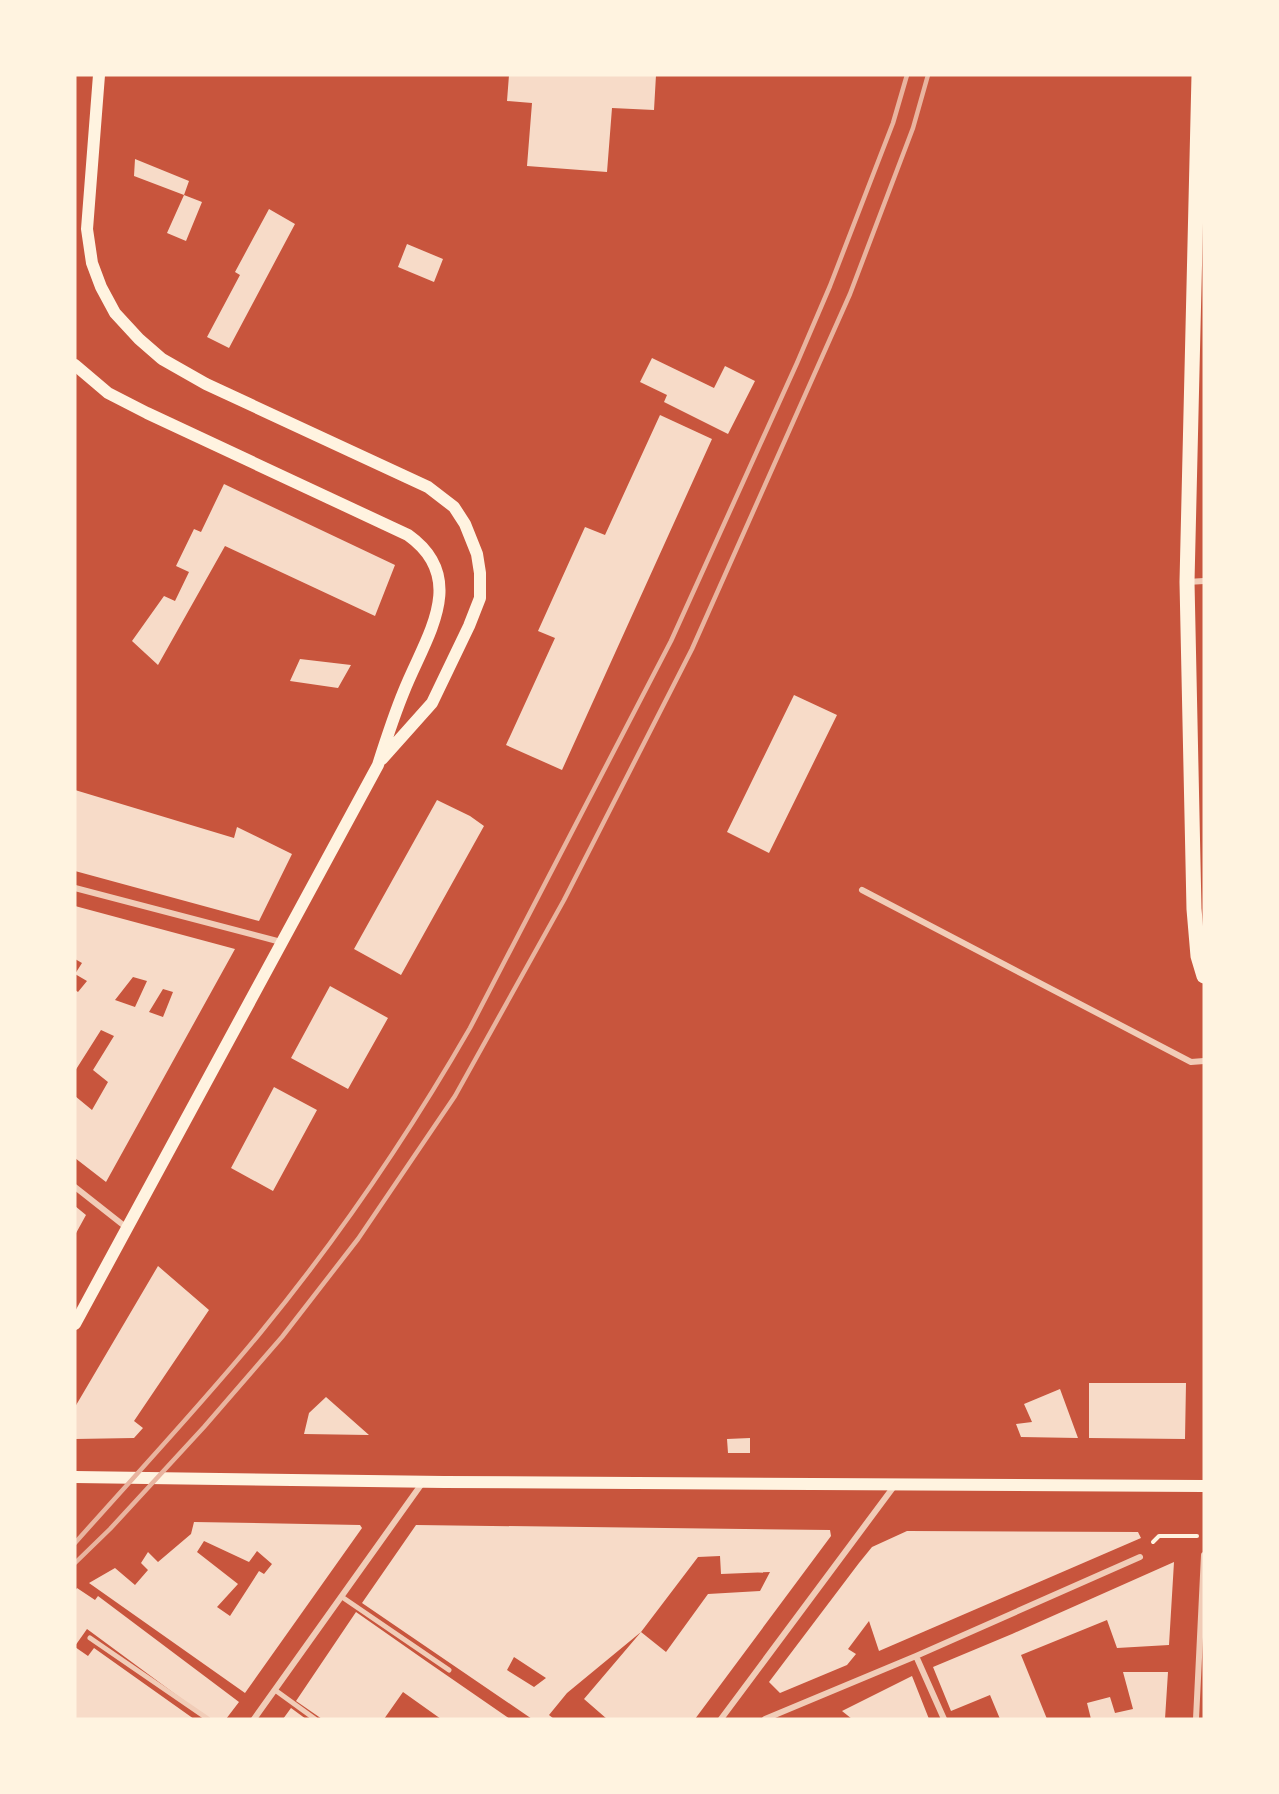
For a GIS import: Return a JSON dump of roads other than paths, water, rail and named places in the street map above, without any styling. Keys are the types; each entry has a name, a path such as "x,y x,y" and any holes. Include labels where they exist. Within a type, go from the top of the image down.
{"main road":[{"path":"99,75 87,229 92,263 101,287 115,313 162,359 206,384 428,488 454,507 465,524 474,546 480,573 480,598 469,626 432,703 378,765"},
{"path":"1199,75 1187,582 1194,909 1198,956 1204,976"},
{"path":"75,365 108,393 147,413 408,535 422,544 434,562 440,581 434,623 404,690 378,765 75,1324"},
{"path":"78,1477 423,1482 1204,1486"}],"street":[{"path":"1187,582 1204,581"},
{"path":"75,888 282,942"},
{"path":"862,890 1191,1062 1204,1061"},
{"path":"75,1187 127,1228"},
{"path":"254,1719 423,1482"},
{"path":"722,1719 895,1485"},
{"path":"1196,1719 1204,1555"},
{"path":"765,1719 916,1656 1140,1557"},
{"path":"342,1597 449,1670"},
{"path":"90,1638 208,1719"},
{"path":"916,1656 944,1719"},
{"path":"275,1690 315,1719"}],"railway":[{"path":"75,1543 216,1386 290,1296 398,1146 470,1028 671,641 830,286 893,123 907,75"},
{"path":"75,1563 110,1529 204,1427 282,1337 358,1239 455,1096 564,900 692,649 850,294 913,128 928,75"}]}
